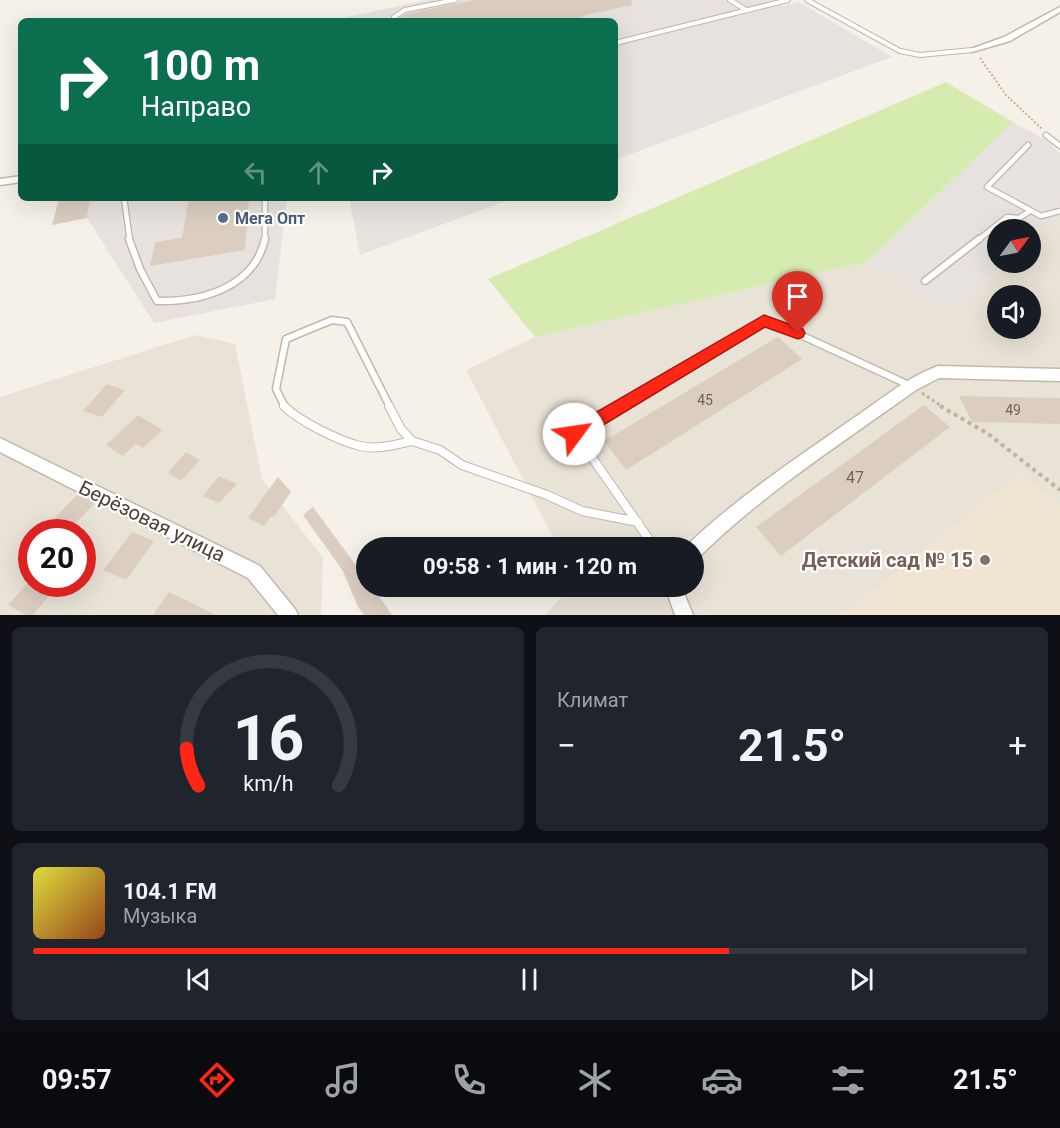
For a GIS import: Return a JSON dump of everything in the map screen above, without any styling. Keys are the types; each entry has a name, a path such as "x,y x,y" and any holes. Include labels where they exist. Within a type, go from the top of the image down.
{"street":[{"path":"972,50 1007,39 1060,9"},
{"path":"0,182 18,179"},
{"path":"704,540 725,519 754,497 911,386 938,372 1060,375"},
{"name":"Берёзовая улица","path":"0,445 254,572 289,615"},
{"path":"677,597 684,615"}],"lane":[{"path":"394,18 405,10 455,0"},
{"path":"730,0 746,10"},
{"path":"618,41 788,0"},
{"path":"807,0 900,51 920,55 972,50"},
{"path":"1046,135 1060,146"},
{"path":"1028,145 987,187 1041,216 1060,211"},
{"path":"124,201 130,243 140,269 157,301 172,302 217,292 245,275 256,262 265,243 265,201"},
{"path":"925,281 1007,217 1019,218 1030,211"},
{"path":"412,441 388,447 360,446 304,423 285,407 276,389 286,339 332,320 347,321 401,429 412,441 440,450 462,465 547,495 582,511 638,522"},
{"path":"648,537 574,434 764,321 779,325 911,386"}],"path":[{"path":"972,50 985,63 1006,95 1042,128 1046,135"},
{"path":"930,399 987,433 1060,490"}],"shaded area":[{"path":"427,0 772,0 783,6 799,2 892,57 618,159 618,18 343,18"},
{"path":"1013,122 1048,141 1060,154 1060,216 1041,223 1041,219 987,219 987,273 994,273 951,310 915,295 867,262"},
{"path":"90,201 287,201 275,299 154,323 87,218"},
{"path":"350,201 506,201 360,255"},
{"path":"1060,216 1060,615 545,615 561,597 704,597 704,537 553,537 466,370 535,337 867,262 915,295 951,310 994,273 1041,273 1041,223"},
{"path":"195,335 235,344 262,479 323,558 321,615 0,615 0,397"},
{"name":"Детский сад № 15","path":"1021,472 1060,505 1060,615 841,615"}],"green space":[{"path":"946,82 1013,122 867,262 535,337 488,279"}],"building":[{"path":"474,0 631,0 632,5 582,16 584,18 400,18 406,14"},
{"path":"58,201 90,201 87,218 52,225"},
{"path":"188,201 249,201 245,250 150,266 155,242 182,238"},
{"path":"778,337 802,359 626,470 604,441"},
{"path":"107,384 125,390 102,417 83,411"},
{"path":"959,396 1060,398 1060,424 972,422"},
{"path":"924,405 950,427 781,556 756,527"},
{"path":"138,415 162,430 143,448 135,444 123,456 106,445"},
{"path":"186,452 200,460 181,481 168,473"},
{"path":"219,476 237,484 219,503 203,496"},
{"path":"278,477 291,492 264,526 248,518"},
{"path":"78,494 95,503 80,519 54,519"},
{"path":"313,507 356,565 356,597 380,597 392,615 364,615 358,607 343,571 303,515"},
{"path":"132,532 154,541 126,580 103,570"},
{"path":"169,592 216,615 153,615"},
{"path":"18,594 18,597 48,597 33,615 26,615 8,605"}],"place":[{"name":"Мега Опт","path":"223,218"},
{"name":"Детский сад № 15","path":"985,560"}],"route":[{"path":"574,434 764,321 798,333"}]}
